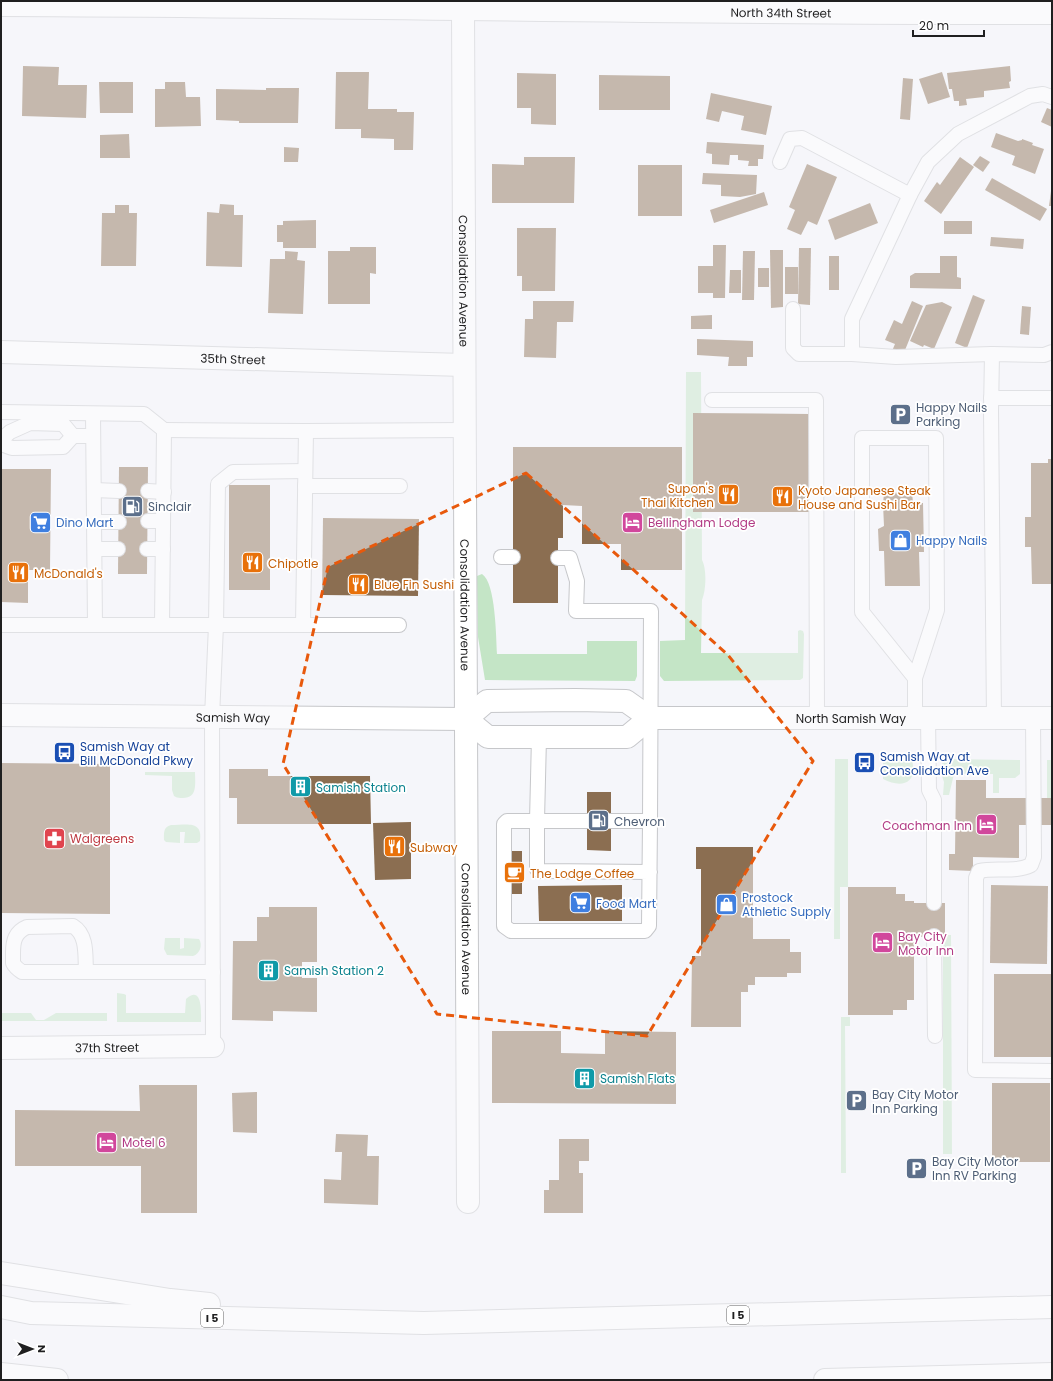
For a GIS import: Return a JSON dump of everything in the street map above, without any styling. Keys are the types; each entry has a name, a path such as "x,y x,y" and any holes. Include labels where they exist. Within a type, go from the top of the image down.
{"main road":[{"name":"North 34th Street","path":"1,5 104,3 711,6 837,7 1052,13"},
{"name":"Consolidation Avenue","path":"463,5 468,1202"},
{"name":"35th Street","path":"1,352 464,365"},
{"path":"567,700 626,701 650,718 627,737 488,737 466,719 487,701 567,700"},
{"name":"Samish Way","path":"1,715 466,719"},
{"name":"North Samish Way","path":"650,718 1043,718"},
{"name":"37th Street","path":"1,1048 213,1046"},
{"path":"1,1273 170,1300 424,1323"},
{"name":"I 5","path":"1,1307 31,1313 424,1323 1052,1307"},
{"path":"1,1374 57,1380"},
{"path":"825,1380 1052,1374"}],"lane":[{"path":"852,354 852,319 910,195 928,162 958,134 1030,96 1043,94 1052,97"},
{"path":"780,162 790,139 802,138 910,195"},
{"path":"793,309 793,348 799,354 852,354 896,357 992,354 1044,355 1052,352"},
{"path":"992,354 991,398 994,718"},
{"path":"991,398 1052,398"},
{"path":"712,400 816,400 817,718"},
{"path":"1,412 144,414 164,430 306,432 464,430"},
{"path":"93,414 95,625"},
{"path":"1,440 10,432 30,423 63,424 73,436"},
{"path":"162,625 164,430"},
{"path":"303,625 306,432"},
{"path":"1,444 12,448 63,447 73,436 93,436"},
{"path":"915,678 862,612 862,438 936,438 937,610 915,678 922,718 929,790 934,800 934,902"},
{"path":"213,1046 212,717 216,625 218,484 232,472 306,471"},
{"path":"306,486 400,486"},
{"path":"94,490 119,491"},
{"path":"148,492 164,492"},
{"path":"148,521 163,521"},
{"path":"94,522 119,522"},
{"path":"94,549 118,549"},
{"path":"147,549 163,549"},
{"path":"558,558 570,558 577,581 576,612 651,611 650,872 649,926 645,931 511,931 504,926 504,824 507,821 650,821"},
{"path":"1,625 399,625"},
{"path":"1043,718 1034,857 1031,866 1022,869 987,869 979,871 976,878 975,1070 1052,1071"},
{"path":"539,737 537,869 541,871 650,872"},
{"path":"86,972 85,944 78,929 73,926 27,927 21,929 16,935 13,942 13,964 22,972 86,972 213,972"},
{"path":"934,936 935,1036"}],"highlighted area":[{"path":"526,473 728,655 813,761 647,1036 437,1014 283,764 328,567"}],"green space":[{"path":"686,372 701,372 702,560 705,569 705,580 702,600 701,653 798,653 798,631 800,630 803,631 804,634 803,678 800,680 664,681 660,676 660,641 685,640"},
{"path":"482,574 487,579 493,599 497,654 587,654 587,641 637,641 637,676 635,681 485,680 478,637 477,576"},
{"path":"835,759 848,759 848,887 840,887 840,939 834,939"},
{"path":"943,759 1020,760 1020,774 1015,778 999,778 999,793 993,793 993,774 954,774 949,795 943,795 944,782 941,773"},
{"path":"883,760 912,760 913,774 907,782 902,783 890,782 883,779"},
{"path":"1047,760 1052,760 1052,798 1047,798"},
{"path":"145,772 195,772 195,789 188,797 176,797 174,796 172,790 172,776 145,775"},
{"path":"171,825 193,825 199,830 200,841 197,843 184,843 185,832 180,832 180,843 166,842 164,840 164,831"},
{"path":"943,935 951,935 952,1154 943,1154"},
{"path":"165,938 180,938 180,949 184,948 184,938 199,939 201,944 200,949 193,956 167,955 164,949"},
{"path":"117,993 126,995 126,1013 185,1013 186,999 192,995 196,995 201,1007 201,1022 117,1022"},
{"path":"1,1013 31,1013 36,1020 44,1020 56,1013 107,1013 107,1021 1,1021"},
{"path":"841,1017 850,1017 850,1026 845,1026 846,1173 841,1173"}],"building":[{"path":"23,66 59,67 58,85 87,85 86,118 22,116"},
{"path":"1010,66 1010,88 984,91 984,97 966,99 967,105 959,106 959,101 954,101 952,89 949,89 947,73"},
{"path":"336,72 369,72 368,109 397,109 397,112 414,112 413,150 394,150 394,139 361,138 361,129 335,129"},
{"path":"942,72 950,97 928,104 919,79"},
{"path":"517,73 556,74 556,125 531,124 531,108 517,108"},
{"path":"599,75 670,76 670,110 599,110"},
{"path":"903,78 913,79 910,120 900,119"},
{"path":"99,82 133,82 133,113 100,113"},
{"path":"165,82 185,82 186,97 200,97 201,126 155,127 155,89 165,89"},
{"path":"266,88 299,88 298,123 239,123 239,121 216,120 216,89 266,90"},
{"path":"711,93 772,106 766,135 741,130 744,116 722,111 719,122 706,119"},
{"path":"1047,108 1052,110 1052,127 1041,122"},
{"path":"996,133 1018,141 1022,139 1033,143 1032,145 1044,149 1035,174 1012,165 1015,156 991,147"},
{"path":"129,134 130,158 100,158 100,135"},
{"path":"707,142 764,145 763,159 758,159 758,166 748,166 749,161 738,160 738,155 730,155 729,165 712,164 712,154 706,153"},
{"path":"284,147 299,148 298,162 284,162"},
{"path":"980,156 990,162 983,172 973,165"},
{"path":"524,157 575,157 574,203 492,203 492,164 524,165"},
{"path":"960,157 974,167 941,214 924,201 937,182 940,185"},
{"path":"807,164 837,177 817,225 808,221 801,235 787,229 795,210 789,207"},
{"path":"638,165 682,165 682,216 638,216"},
{"path":"703,173 757,175 756,194 740,197 721,196 721,185 702,184"},
{"path":"992,178 1047,209 1040,221 985,190"},
{"path":"1051,191 1052,206 1049,206"},
{"path":"764,192 768,205 714,223 710,210"},
{"path":"870,203 878,223 835,240 828,220"},
{"path":"220,204 234,205 234,215 243,215 242,267 206,266 207,212 219,213"},
{"path":"115,205 129,205 129,213 137,213 136,266 101,266 102,213 115,213"},
{"path":"316,220 316,248 283,248 283,242 277,242 277,225 283,225 283,221"},
{"path":"944,221 972,221 972,234 944,234"},
{"path":"517,228 556,228 555,291 522,291 522,276 517,276"},
{"path":"991,237 1024,239 1023,249 990,246"},
{"path":"713,245 726,245 725,298 713,298 713,293 698,293 698,266 713,266"},
{"path":"350,247 376,247 376,274 370,273 370,304 328,304 328,251 350,251"},
{"path":"799,248 811,248 810,305 798,304"},
{"path":"770,250 783,250 783,307 771,308"},
{"path":"285,251 298,252 297,260 305,261 303,314 268,313 270,259 285,259"},
{"path":"743,251 755,251 754,300 742,300"},
{"path":"829,256 839,256 839,290 829,290"},
{"path":"940,256 957,256 957,277 961,278 961,289 910,288 910,276 915,273 940,273"},
{"path":"785,267 798,267 798,294 785,294"},
{"path":"758,268 769,268 769,287 758,287"},
{"path":"730,270 741,270 741,293 729,293"},
{"path":"973,295 985,300 967,348 955,343"},
{"path":"533,301 574,301 573,322 557,322 556,358 524,357 525,319 533,319"},
{"path":"912,301 923,306 903,355 892,351 895,344 885,340 894,320 902,324"},
{"path":"942,302 952,307 934,349 924,345 923,347 910,341 926,305"},
{"path":"1022,306 1031,307 1029,335 1020,334"},
{"path":"712,315 712,329 691,329 691,316"},
{"path":"697,339 753,341 753,357 747,357 747,366 728,366 729,357 697,355"},
{"path":"693,413 810,414 810,512 693,512"},
{"name":"Bellingham Lodge","path":"513,447 682,447 682,570 621,570 621,544 582,544 582,506 563,505 563,538 558,538 558,603 513,603"},
{"path":"1048,459 1052,459 1052,584 1032,584 1031,547 1025,547 1025,517 1031,517 1031,463 1048,463"},
{"name":"Sinclair","path":"119,467 148,467 147,574 118,574"},
{"path":"1,469 51,469 50,570 28,570 28,603 1,602"},
{"path":"229,485 270,485 270,590 229,590"},
{"name":"Happy Nails","path":"912,492 913,503 923,503 924,552 919,552 920,586 885,586 884,551 879,551 878,529 884,526 884,493"},
{"path":"323,518 419,519 418,596 322,595"},
{"name":"Walgreens","path":"1,763 110,764 110,914 1,913"},
{"name":"Samish Station","path":"229,769 268,769 268,776 370,776 371,824 237,824 237,798 229,798"},
{"name":"Coachman Inn","path":"956,780 986,780 986,798 1052,798 1052,825 1019,825 1019,858 973,857 973,871 949,870 949,854 955,854"},
{"name":"Chevron","path":"587,792 611,792 611,851 587,850"},
{"path":"411,822 411,879 375,880 373,823"},
{"name":"Prostock Athletic Supply","path":"696,847 753,847 753,939 790,939 790,952 801,952 801,973 787,973 787,977 755,977 755,985 748,985 748,992 741,992 741,1027 691,1027 692,956 701,956 701,869 696,869"},
{"name":"The Lodge Coffee","path":"509,851 522,851 522,894 509,894"},
{"name":"Food Mart","path":"622,885 622,921 539,921 538,886"},
{"path":"991,885 1048,886 1047,964 990,963"},
{"path":"848,887 896,887 896,894 905,894 905,901 914,901 914,903 945,903 945,936 914,937 914,1000 907,1000 907,1010 893,1010 893,1015 848,1015"},
{"name":"Samish Station 2","path":"269,907 317,907 317,962 302,962 302,978 317,978 317,1012 273,1011 273,1021 232,1020 233,941 257,941 257,917 269,917"},
{"path":"994,974 1051,974 1051,1057 994,1057"},
{"name":"Samish Flats","path":"492,1031 561,1031 561,1053 605,1054 605,1031 676,1032 676,1104 492,1103"},
{"path":"992,1083 1050,1083 1050,1162 992,1162"},
{"name":"Motel 6","path":"139,1085 197,1085 197,1213 141,1213 141,1166 15,1166 15,1110 140,1111"},
{"path":"257,1092 257,1133 233,1132 232,1093"},
{"path":"336,1134 368,1135 367,1156 379,1156 378,1205 324,1203 324,1179 341,1180 342,1152 335,1152"},
{"path":"559,1139 589,1139 589,1161 579,1161 579,1173 583,1173 583,1213 544,1213 544,1190 549,1190 549,1180 559,1180"}],"place":[{"name":"Happy Nails Parking","path":"901,414"},
{"name":"Supon's Thai Kitchen","path":"729,495"},
{"name":"Kyoto Japanese Steak House and Sushi Bar","path":"783,497"},
{"name":"Sinclair","path":"133,506"},
{"name":"Dino Mart","path":"41,522"},
{"name":"Bellingham Lodge","path":"632,522"},
{"name":"Happy Nails","path":"901,540"},
{"name":"Chipotle","path":"252,563"},
{"name":"McDonald's","path":"18,573"},
{"name":"Blue Fin Sushi","path":"358,584"},
{"name":"Samish Way at Bill McDonald Pkwy","path":"65,753"},
{"name":"Samish Way at Consolidation Ave","path":"865,763"},
{"name":"Samish Station","path":"300,787"},
{"name":"Chevron","path":"599,821"},
{"name":"Coachman Inn","path":"987,825"},
{"name":"Walgreens","path":"55,838"},
{"name":"Subway","path":"395,847"},
{"name":"The Lodge Coffee","path":"515,873"},
{"name":"Food Mart","path":"580,903"},
{"name":"Prostock Athletic Supply","path":"727,904"},
{"name":"Bay City Motor Inn","path":"883,943"},
{"name":"Samish Station 2","path":"268,970"},
{"name":"Samish Flats","path":"584,1078"},
{"name":"Bay City Motor Inn Parking","path":"857,1101"},
{"name":"Motel 6","path":"106,1142"},
{"name":"Bay City Motor Inn RV Parking","path":"916,1168"}]}
